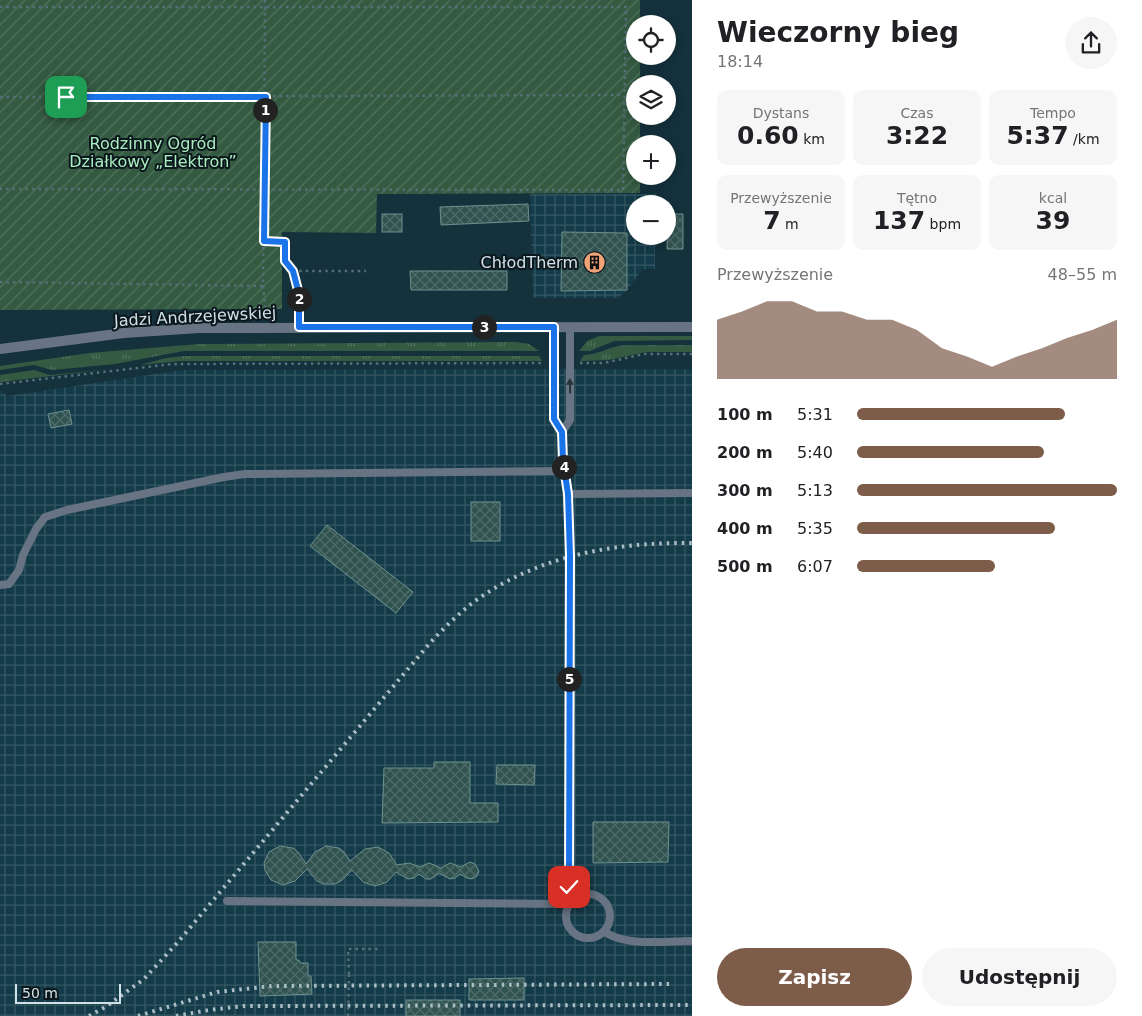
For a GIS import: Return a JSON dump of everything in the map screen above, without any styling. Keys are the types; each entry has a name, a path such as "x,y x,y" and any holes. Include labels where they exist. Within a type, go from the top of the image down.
{"street":[{"name":"Jadzi Andrzejewskiej","path":"0,349 160,330 299,327 692,327"}],"lane":[{"path":"227,901 572,901 588,894 601,898 609,911 608,925 598,935 584,937 572,931 566,918 572,901 568,880 570,556 568,494 564,472 562,432 554,419 554,327"},
{"path":"562,432 570,420 570,327"},
{"path":"0,585 9,584 19,570 23,555 36,529 45,517 76,508 224,477 245,474 564,472"},
{"path":"568,494 692,493"},
{"path":"604,931 610,936 624,941 692,941"}],"path":[{"path":"265,0 266,97 263,286 266,328"},
{"path":"0,6 626,7 624,190 0,189"},
{"path":"0,97 624,95"},
{"path":"264,241 285,242 285,261 293,271 299,294 299,327"},
{"path":"293,271 366,271"},
{"path":"0,282 263,286"},
{"path":"569,363 604,363 644,354 692,354"},
{"path":"0,384 172,364 554,363"},
{"path":"348,1016 348,949 378,949"}],"shaded area":[{"path":"530,194 656,194 626,195 626,245 655,245 655,269 643,269 627,290 618,298 533,298"},
{"path":"692,369 692,1016 0,1016 0,392 2,391 7,396 182,370"}],"green space":[{"name":"Rodzinny Ogród Działkowy „Elektron”","path":"0,0 640,0 640,15 626,15 626,65 640,65 640,75 626,75 626,125 640,125 640,135 626,135 626,185 640,185 640,193 377,194 376,233 282,232 282,309 0,310"},
{"path":"599,336 692,336 692,340 614,341 590,351 579,351 587,341"},
{"path":"516,342 529,344 539,351 184,351 115,364 52,370 34,365 0,370 0,366 89,353 199,344"},
{"path":"626,345 692,345 692,352 646,352 609,360 580,361 584,355"},
{"path":"184,356 539,356 542,361 180,361 140,365 166,358"},
{"path":"112,369 0,382 0,375 34,370 50,375"}],"building":[{"path":"528,204 529,221 441,225 440,207"},
{"path":"382,214 402,214 402,232 382,232"},
{"path":"676,214 683,214 683,249 667,249 667,245 676,245"},
{"name":"ChłodTherm","path":"562,232 626,233 627,290 561,291"},
{"path":"410,271 507,271 507,290 411,290"},
{"path":"69,410 72,424 51,428 48,414"},
{"path":"471,502 500,502 500,541 471,541"},
{"path":"327,525 413,592 396,613 310,546"},
{"path":"434,762 470,762 470,803 498,803 498,822 382,823 384,768 434,768"},
{"path":"497,765 535,765 534,785 496,784"},
{"path":"593,822 669,822 668,862 593,863"},
{"path":"280,846 293,848 306,864 315,852 326,846 339,848 350,861 365,849 378,847 389,853 397,865 409,863 420,867 429,863 441,868 450,863 461,867 470,862 475,864 479,871 477,876 472,879 460,874 450,879 439,873 431,879 426,879 419,874 414,878 408,879 396,872 387,882 375,886 363,882 352,870 335,884 323,884 317,881 307,869 295,881 283,885 271,880 265,870 264,863 269,852"},
{"path":"258,942 296,942 296,960 299,960 300,963 308,963 308,976 311,976 312,994 260,996"},
{"path":"524,978 524,1000 469,1000 469,979"},
{"path":"406,1000 460,1000 460,1016 406,1016"}],"railway":[{"path":"89,1016 107,1006 144,979 178,942 429,644 471,604 522,574 548,563 576,555 634,545 692,543"},
{"path":"138,1016 217,992 272,986 674,984"},
{"path":"176,1016 244,1006 692,1005"}],"place":[{"name":"ChłodTherm","path":"594,262"}],"route":[{"path":"66,97 266,97 264,241 285,242 285,261 293,271 299,294 299,327 554,327 554,419 562,432 563,461 568,494 570,556 569,887"}]}
